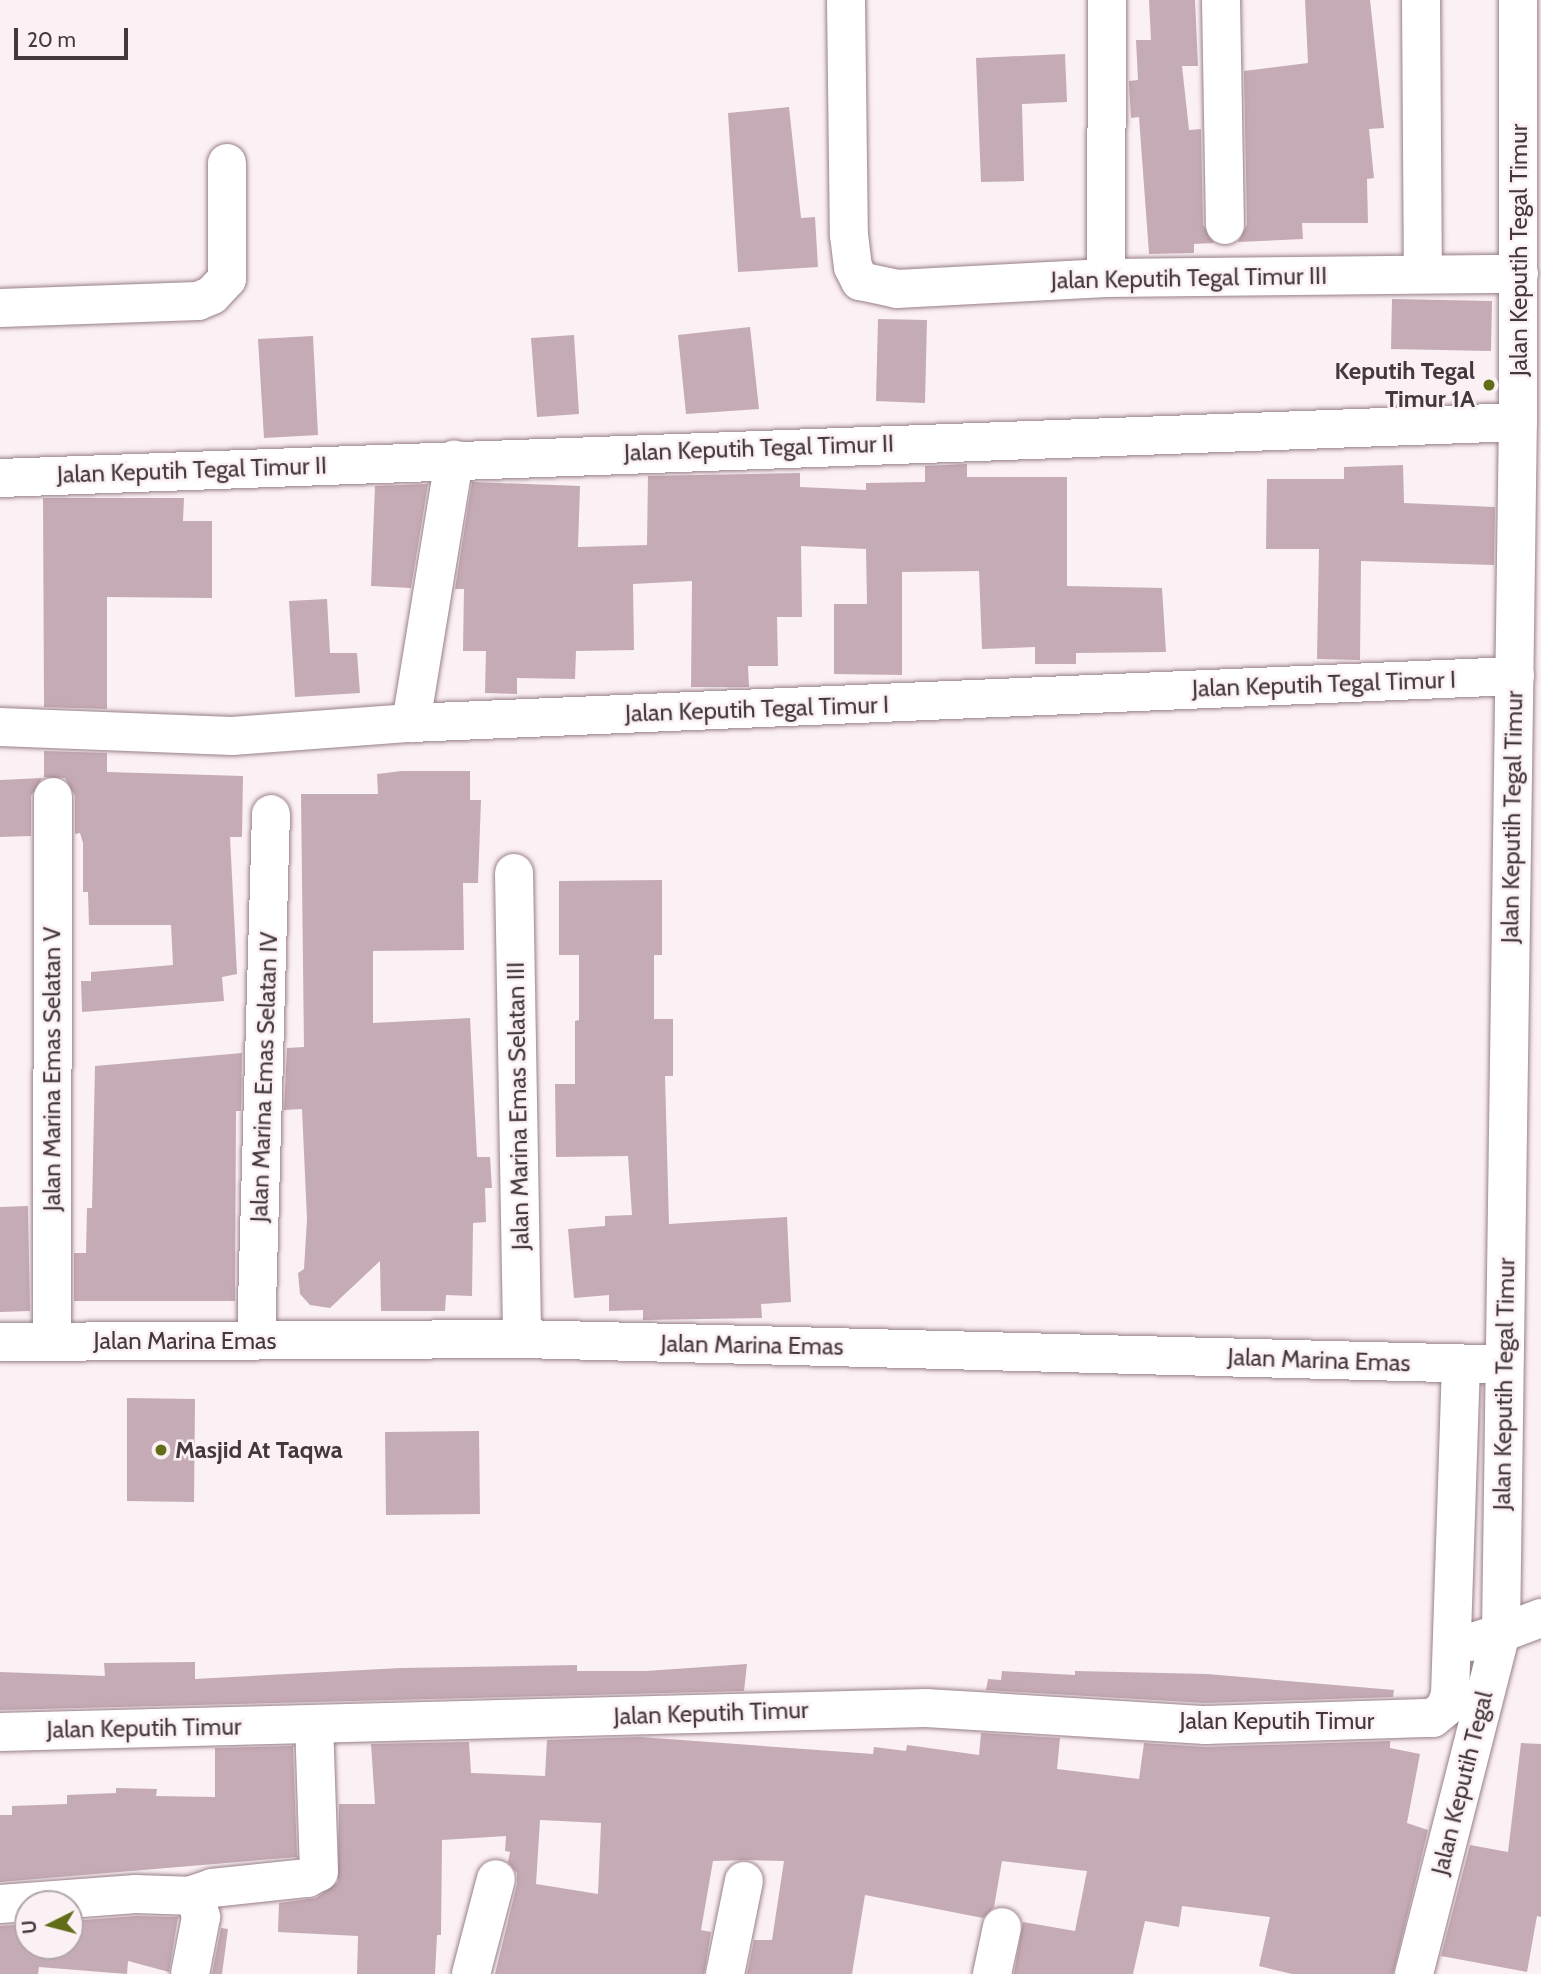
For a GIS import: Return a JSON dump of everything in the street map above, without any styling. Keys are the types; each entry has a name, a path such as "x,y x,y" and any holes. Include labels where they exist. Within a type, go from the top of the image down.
{"street":[{"name":"Jalan Keputih Tegal Timur III","path":"846,0 849,235 853,267 860,281 897,289 1106,278 1519,274"},
{"path":"1106,278 1107,0"},
{"path":"1221,0 1225,225"},
{"path":"1421,0 1423,273"},
{"name":"Jalan Keputih Tegal Timur","path":"1501,1633 1518,422 1518,0"},
{"path":"0,308 198,300 212,295 227,279 227,163"},
{"name":"Jalan Keputih Tegal Timur II","path":"0,478 454,459 1518,422"},
{"path":"411,723 454,459"},
{"name":"Jalan Keputih Tegal Timur I","path":"0,727 232,736 411,723 1515,676"},
{"name":"Jalan Marina Emas Selatan V","path":"52,1341 53,796"},
{"name":"Jalan Marina Emas Selatan IV","path":"256,1340 271,814"},
{"name":"Jalan Marina Emas Selatan III","path":"513,873 522,1339"},
{"name":"Jalan Marina Emas","path":"0,1342 522,1339 1504,1364"},
{"path":"1461,1364 1453,1648 1541,1618"},
{"name":"Jalan Keputih Tegal","path":"1414,1974 1501,1633"},
{"name":"Jalan Keputih Timur","path":"0,1732 926,1707 1205,1725 1422,1720 1433,1718 1448,1702 1453,1648"},
{"path":"0,1904 87,1896 196,1906 224,1886 307,1878 319,1872 314,1724"},
{"path":"471,1974 496,1879"},
{"path":"725,1974 744,1881"},
{"path":"190,1974 196,1906"},
{"path":"992,1974 1002,1927"}],"building":[{"path":"1149,0 1195,0 1198,66 1182,66 1189,130 1201,129 1203,225 1214,243 1194,244 1194,253 1149,254 1139,117 1131,118 1129,81 1138,80 1136,40 1151,40"},
{"path":"1305,0 1370,0 1384,128 1369,129 1374,178 1367,179 1368,223 1302,223 1303,239 1238,242 1247,225 1244,71 1308,63"},
{"path":"1065,54 1067,102 1022,104 1024,181 981,182 976,58"},
{"path":"789,107 801,218 815,217 818,267 738,272 728,113"},
{"path":"1392,299 1492,301 1491,351 1391,349"},
{"path":"878,319 927,320 925,403 876,401"},
{"path":"750,327 759,409 686,414 678,335"},
{"path":"574,335 579,414 537,417 531,338"},
{"path":"313,336 318,435 264,438 258,339"},
{"path":"967,464 967,477 1067,477 1067,586 1162,588 1166,652 1076,653 1076,664 1035,664 1035,647 982,649 979,571 902,572 902,675 834,674 834,604 867,604 866,549 801,546 802,617 777,617 778,666 748,666 749,687 691,687 692,581 633,584 634,650 576,651 575,679 517,678 517,694 485,693 486,651 463,651 464,589 455,589 472,482 580,486 578,547 647,545 648,476 800,473 800,487 866,490 866,483 925,482 925,466"},
{"path":"1403,465 1404,503 1495,507 1494,565 1361,561 1360,660 1317,659 1319,549 1266,549 1267,479 1344,479 1344,467"},
{"path":"428,484 411,588 371,586 375,486"},
{"path":"43,498 184,498 183,521 212,521 212,598 107,597 107,709 44,707"},
{"path":"327,599 330,653 357,653 360,693 295,697 289,601"},
{"path":"44,751 107,753 107,772 243,776 242,837 230,837 237,974 222,977 224,1001 82,1012 81,981 91,981 91,972 173,965 171,925 89,925 88,892 83,892 83,843 80,833 75,834 75,796 65,778 44,777"},
{"path":"402,771 470,771 470,800 481,800 478,883 463,883 464,950 373,951 373,1023 470,1018 477,1157 490,1157 492,1188 485,1188 486,1222 473,1223 472,1296 446,1295 445,1311 381,1311 380,1261 330,1308 310,1305 300,1294 298,1273 304,1269 307,1219 302,1109 284,1110 287,1048 304,1047 301,794 378,794 377,774"},
{"path":"42,778 31,796 31,836 0,837 0,780"},
{"path":"662,880 662,955 654,955 654,1019 673,1019 673,1076 665,1076 669,1224 787,1217 791,1302 761,1304 762,1318 643,1320 643,1310 609,1311 609,1295 574,1298 568,1229 605,1226 605,1216 632,1215 628,1156 556,1157 555,1084 575,1084 575,1021 579,1020 579,955 559,955 559,881"},
{"path":"242,1053 241,1111 236,1111 235,1301 74,1301 74,1253 86,1253 87,1208 92,1208 95,1066"},
{"path":"28,1206 30,1311 0,1312 0,1207"},
{"name":"Masjid At Taqwa","path":"127,1398 195,1399 194,1502 127,1501"},
{"path":"479,1431 480,1514 386,1515 385,1432"},
{"path":"195,1662 195,1679 401,1668 577,1665 577,1671 646,1671 747,1664 744,1691 0,1710 0,1672 105,1676 104,1663"},
{"path":"1002,1671 1075,1675 1075,1671 1207,1674 1394,1690 1393,1697 1205,1703 986,1690 988,1679 1001,1680"},
{"path":"981,1733 1060,1738 1057,1769 1139,1779 1144,1743 1206,1747 1390,1741 1390,1748 1420,1754 1407,1823 1428,1830 1393,1974 1292,1974 1259,1966 1270,1917 1182,1906 1179,1927 1145,1921 1133,1974 1014,1974 1023,1922 1075,1931 1087,1871 1002,1861 994,1907 983,1918 865,1895 852,1974 747,1974 754,1940 772,1940 784,1861 748,1860 713,1861 701,1930 711,1932 704,1974 495,1974 517,1884 517,1873 508,1862 510,1852 505,1851 506,1836 442,1840 441,1935 437,1935 435,1974 357,1974 358,1936 278,1932 279,1903 316,1898 338,1882 339,1804 375,1804 371,1744 469,1742 471,1773 545,1776 547,1740 640,1737 873,1754 874,1747 906,1751 907,1745 979,1755","holes":["540,1820 601,1823 598,1894 536,1884"]},
{"path":"1521,1743 1541,1744 1541,1917 1537,1916 1527,1972 1441,1956 1470,1845 1508,1852"},
{"path":"293,1746 297,1857 0,1882 0,1815 12,1815 12,1806 67,1804 67,1795 116,1793 116,1788 157,1789 156,1796 215,1797 215,1748"},
{"path":"136,1916 178,1917 169,1972 128,1961 127,1974 39,1967 38,1974 0,1974 0,1926 14,1925 14,1960 84,1960 84,1920"},
{"path":"221,1928 228,1929 222,1974 212,1974"}],"place":[{"name":"Keputih Tegal Timur 1A","path":"1489,385"},
{"name":"Masjid At Taqwa","path":"161,1450"}]}
